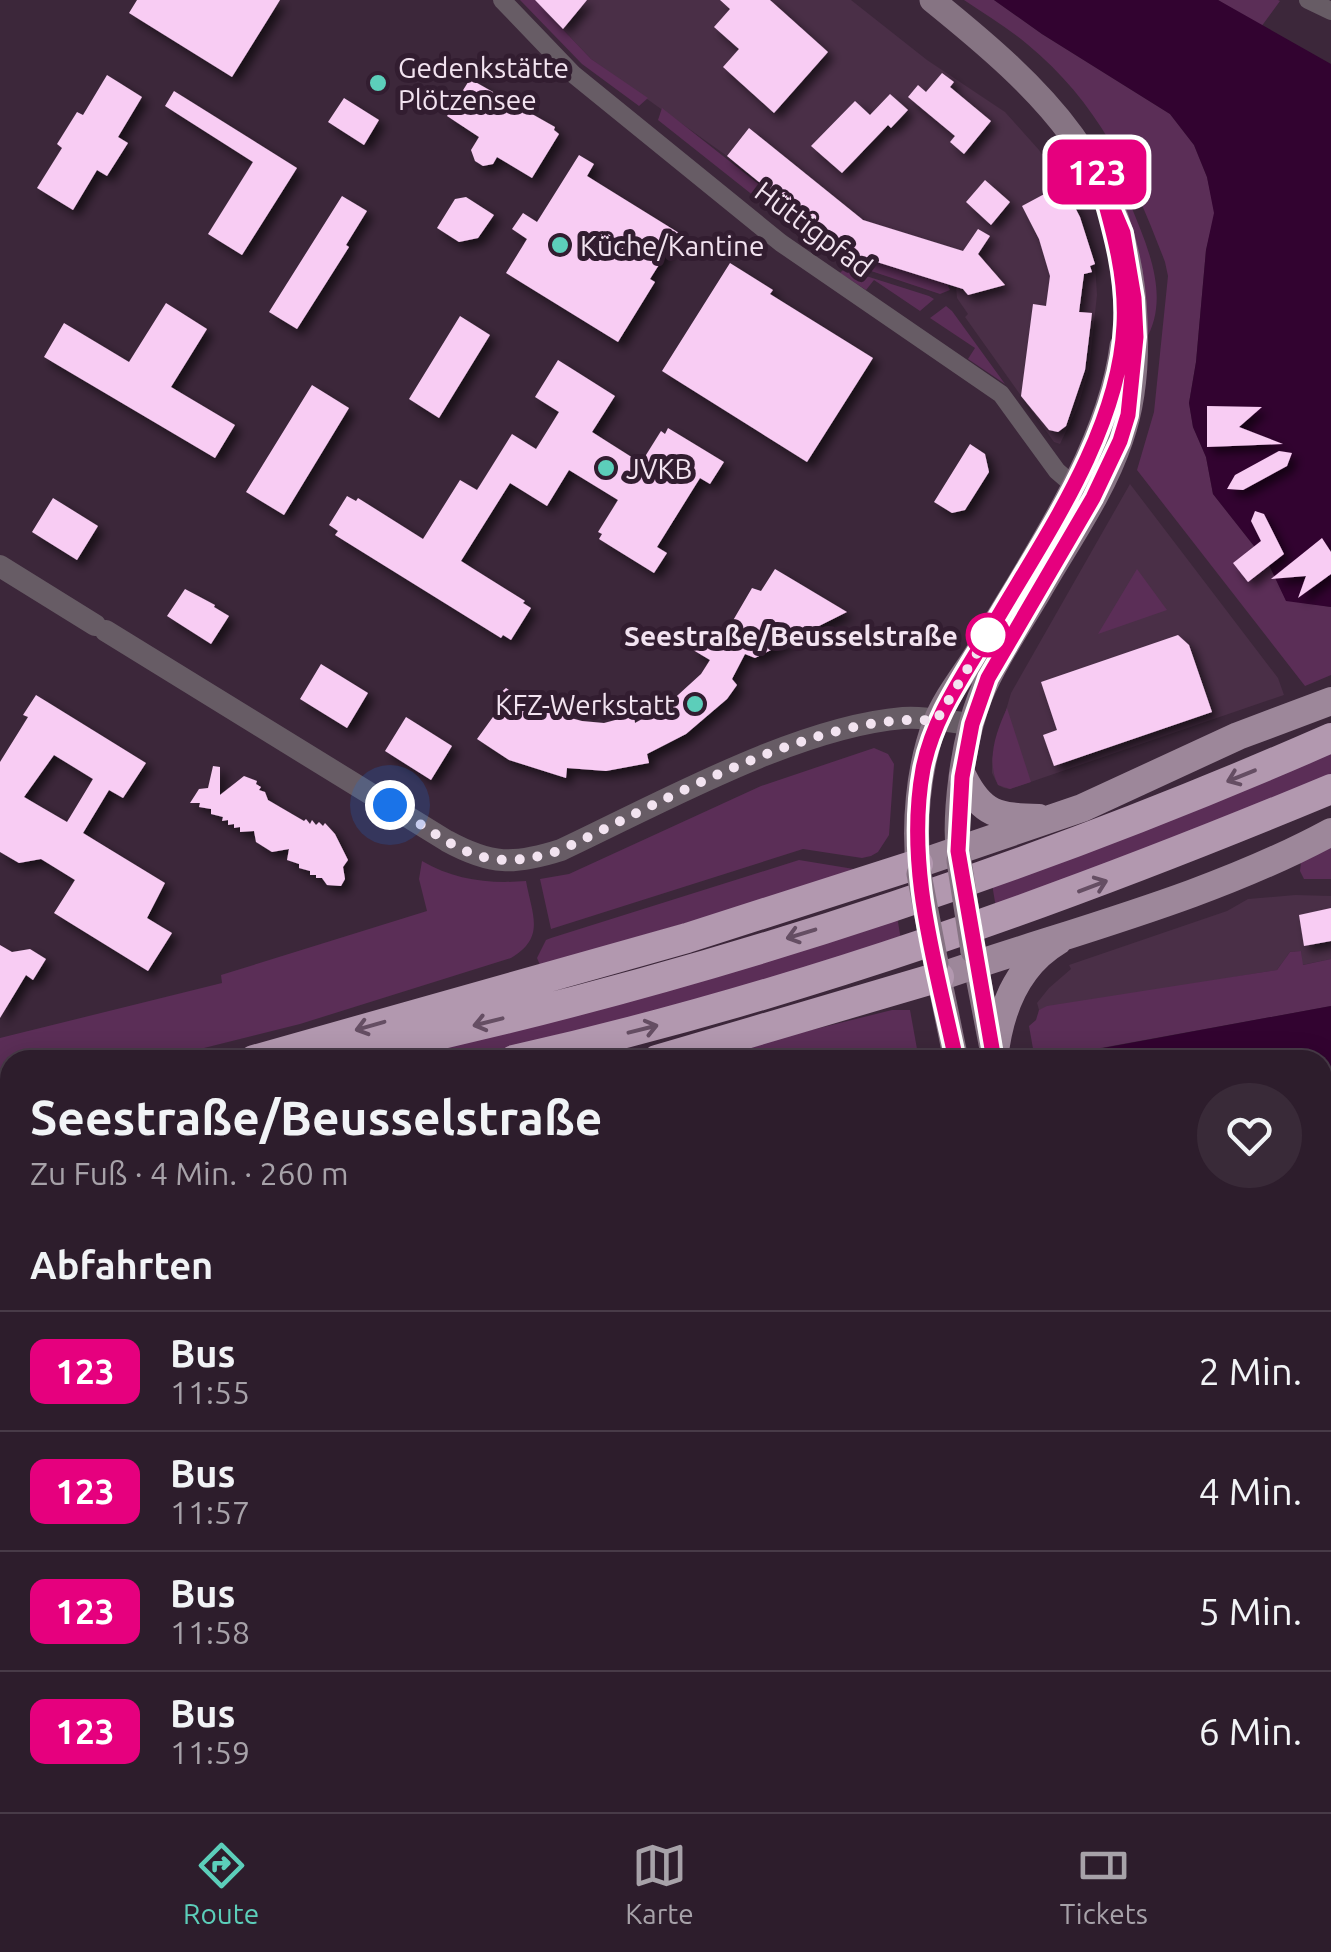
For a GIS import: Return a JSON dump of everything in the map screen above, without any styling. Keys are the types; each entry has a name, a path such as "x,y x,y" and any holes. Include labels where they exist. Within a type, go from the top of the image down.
{"highway":[{"path":"367,1050 574,1000 832,924 1121,826 1331,738"},
{"path":"555,1050 700,1015 1001,919 1331,789"},
{"path":"289,1050 918,869"},
{"path":"688,1050 938,970"}],"main road":[{"path":"932,0 986,43 1070,129 1096,169 1121,267 1124,324 1120,358 1083,492 988,678 972,724 962,777 958,856 992,1050"},
{"path":"954,1050 918,869 917,828 923,769 936,721 1083,492"},
{"path":"918,869 1133,786 1238,736 1331,701"},
{"path":"962,777 976,799 996,814 1050,819"},
{"path":"938,970 1077,931 1214,884 1331,832"},
{"path":"996,1050 1002,1014 1015,986 1049,946 1077,931"}],"street":[{"name":"Hüttigpfad","path":"502,0 573,74 781,242 1002,394 1052,465 1083,492"},
{"path":"1308,0 1331,10"},
{"path":"0,566 476,857 531,860 561,850 746,764 810,740 905,718 972,724"}],"shaded area":[{"path":"520,0 535,0 591,59 648,98 639,106 582,64"},
{"path":"535,0 851,0 927,60 1005,112 1063,184 1080,217 1095,264 1097,295 1089,369 1078,406 1060,444 1054,442 965,317 968,314 957,298 956,287 845,252 727,156 591,59"},
{"path":"964,0 994,0 1170,114 1194,145 1215,213 1206,250 1189,403 1193,427 1206,457 1213,494 1269,565 1286,600 1331,607 1331,675 1305,686 1137,470 1154,412 1168,276 1165,262 1126,171 1094,116 1027,44"},
{"path":"994,0 1218,0 1331,64 1331,607 1286,601 1269,565 1213,494 1206,457 1193,427 1189,403 1206,250 1214,213 1207,177 1194,145 1170,114"},
{"path":"1218,0 1278,0 1280,1 1261,27"},
{"path":"662,108 845,252 947,284 950,290 940,294 832,258 658,120"},
{"path":"1125,206 1131,206 1154,273 1156,308 1145,341 1141,265"},
{"path":"844,269 934,299 920,311 874,280 866,290 840,273"},
{"path":"946,306 1005,384 968,359 975,348 930,318"},
{"path":"1130,484 1278,678 1284,695 1004,788 992,773 992,758 1011,693"},
{"path":"1137,569 1167,610 1098,634"},
{"path":"1007,708 1031,782 1010,789 998,785 993,766 996,736"},
{"path":"874,748 888,754 894,764 889,835 871,856 803,849 551,929 540,879 569,874 761,786"},
{"path":"1331,752 1331,775 996,908 992,884"},
{"path":"1331,845 1331,879 1304,879 1301,862"},
{"path":"799,860 866,871 540,965 537,958 551,938"},
{"path":"422,861 472,879 526,881 534,924 529,942 511,958 300,1024 196,1050 0,1050 0,1038 222,983 221,975 427,911 419,879"},
{"path":"1331,896 1331,959 1302,965 1301,951 1290,952 1277,970 1039,1010 1037,1003 1071,969 1069,965 1227,911 1248,899"},
{"path":"897,916 901,940 653,1013 501,1050 421,1050"},
{"path":"1301,951 1303,965 1331,959 1331,1006 1090,1050 1033,1050 1029,1026 1039,1010 1047,1006 1277,970 1290,952"},
{"path":"1331,1006 1331,1050 1092,1050"},
{"path":"892,1010 910,1010 917,1050 731,1050"}],"building":[{"path":"137,0 280,0 232,77 129,13"},
{"path":"535,0 587,0 563,29"},
{"path":"720,0 770,0 828,52 774,113 723,67 739,49 714,27 730,9"},
{"path":"942,73 954,82 950,87 991,121 964,154 950,142 955,136 908,97 918,85 926,92"},
{"path":"107,75 142,97 118,137 128,143 107,176 97,170 73,210 37,188 62,148 57,144 77,112 83,115"},
{"path":"470,79 555,127 559,134 532,178 497,157 493,164 483,166 475,161 471,150 479,137 447,116"},
{"path":"174,91 297,168 242,255 208,234 253,162 165,106"},
{"path":"890,94 908,110 842,173 811,146 855,101 870,115"},
{"path":"344,98 379,120 364,145 328,122"},
{"path":"749,128 863,220 963,251 978,229 990,236 978,254 1005,285 968,295 963,289 845,252 727,156"},
{"name":"Küche/Kantine","path":"579,155 594,164 587,176 679,233 618,342 506,273 527,239 512,229 523,213 537,222"},
{"path":"985,180 1010,202 991,225 966,202"},
{"path":"1063,184 1080,217 1095,264 1090,266 1092,272 1084,274 1079,312 1092,313 1085,370 1066,426 1058,432 1049,430 1021,396 1033,304 1046,306 1050,276 1039,239 1022,206"},
{"path":"342,196 367,211 297,329 269,312"},
{"path":"466,197 494,215 478,238 459,242 437,228 455,199"},
{"path":"730,263 773,290 770,294 873,358 807,462 662,371"},
{"path":"166,303 207,329 171,387 235,425 215,458 44,357 64,323 129,362"},
{"path":"460,316 490,335 439,418 409,399"},
{"path":"558,360 615,396 592,432 641,463 661,431 665,434 668,428 724,462 710,484 700,478 657,547 667,553 654,573 599,539 602,534 598,532 618,500 569,470 547,506 510,483 461,561 531,608 511,640 503,635 501,638 335,535 338,531 329,525 347,496 356,501 358,498 423,539 460,480 477,490 512,434 536,449 559,412 535,397"},
{"path":"312,385 349,408 284,515 246,492"},
{"path":"1207,406 1262,407 1239,427 1283,444 1207,447"},
{"path":"970,444 985,454 989,472 965,510 952,513 934,502"},
{"path":"1279,451 1292,453 1287,466 1243,490 1227,489 1235,475"},
{"path":"53,498 98,526 77,560 32,532"},
{"path":"1255,511 1264,514 1284,554 1248,582 1233,563 1261,541 1251,521"},
{"path":"1322,538 1331,552 1331,574 1298,598 1306,576 1271,579"},
{"name":"KFZ-Werkstatt","path":"775,569 847,612 755,658 745,654 732,679 737,685 727,699 686,734 647,754 649,763 606,771 567,768 566,778 509,760 477,739 498,710 496,697 506,688 537,709 582,721 604,723 634,715 635,723 667,705 701,674 710,660 693,650 704,630 721,641 752,588 761,591"},
{"path":"185,589 229,616 211,644 167,616"},
{"path":"1178,635 1189,645 1212,712 1054,766 1043,735 1057,730 1041,682"},
{"path":"321,664 368,693 347,728 300,699"},
{"path":"36,695 146,763 123,798 109,790 83,833 165,883 147,918 172,933 148,971 54,913 75,880 41,859 19,863 0,852 0,762 28,717 23,715","holes":["54,755 93,779 67,822 24,797"]},
{"path":"406,717 452,746 431,780 385,751"},
{"path":"213,766 220,767 220,795 244,776 257,781 268,800 304,821 310,824 312,820 323,826 325,823 348,860 343,867 345,879 341,886 327,885 322,878 287,860 289,849 272,852 256,842 254,831 240,832 240,827 234,828 228,820 211,814 211,809 190,803 199,789 208,788"},
{"path":"1331,908 1331,941 1304,946 1299,915"},
{"path":"0,945 12,952 30,949 46,959 33,980 26,975 0,1018"}],"bus line":[{"name":"123","path":"954,1050 918,864 923,769 936,721 1073,486 1109,401 1120,358 1124,297 1121,267 1096,169 1123,233 1134,298 1136,337 1128,415 1093,498 988,678 972,724 962,777 958,851 992,1050"}],"place":[{"name":"Gedenkstätte Plötzensee","path":"378,83"},
{"name":"Küche/Kantine","path":"560,245"},
{"name":"JVKB","path":"606,468"},
{"name":"Seestraße/Beusselstraße","path":"988,635"},
{"name":"KFZ-Werkstatt","path":"695,704"}],"route":[{"path":"390,805 476,857 531,860 790,747 858,726 905,718 936,721 988,635"}]}
